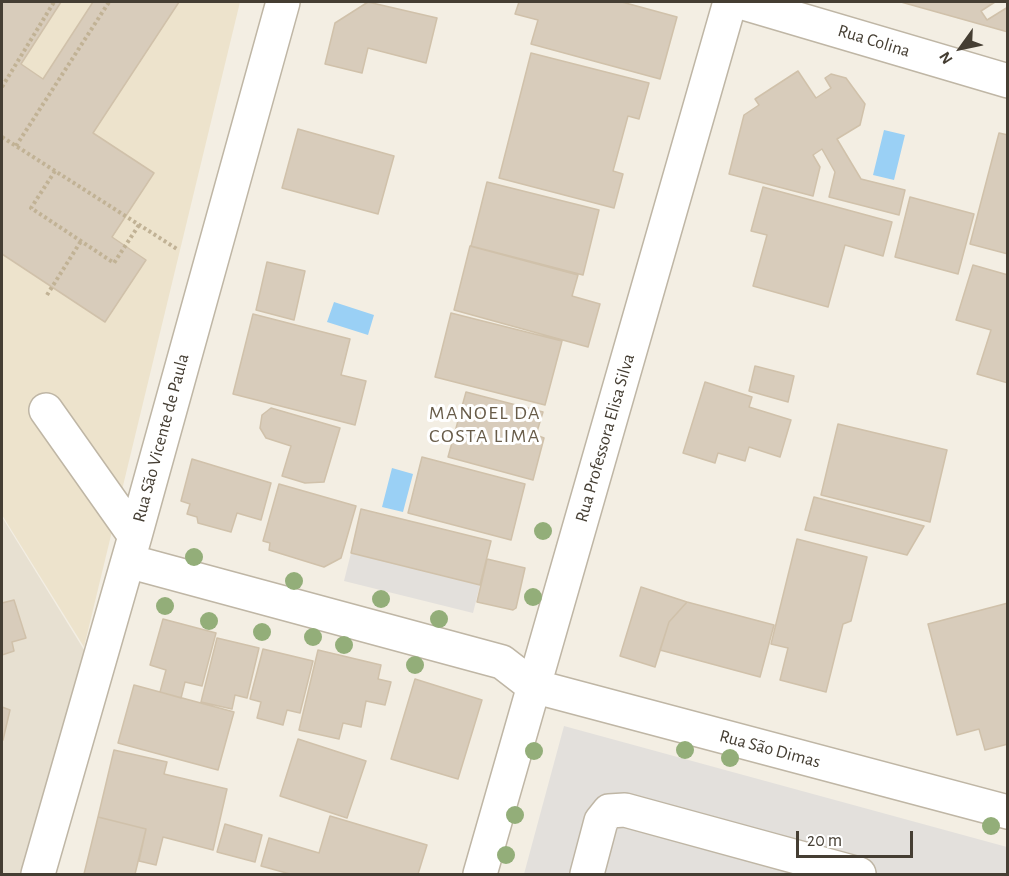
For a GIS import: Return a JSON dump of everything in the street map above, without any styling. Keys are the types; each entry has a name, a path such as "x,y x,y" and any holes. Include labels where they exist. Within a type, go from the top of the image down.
{"street":[{"name":"Rua São Vicente de Paula","path":"38,874 283,2"},
{"name":"Rua Professora Elisa Silva","path":"480,874 730,2"},
{"name":"Rua Colina","path":"740,2 1008,81"},
{"path":"46,410 131,549 502,662 522,680 533,686"},
{"name":"Rua São Dimas","path":"533,686 1008,812"},
{"path":"587,874 601,821 609,811 625,810 859,874"}],"path":[{"path":"2,87 54,2"},
{"path":"15,146 109,2"},
{"path":"2,137 208,269"},
{"path":"55,171 31,208 114,263 139,225"},
{"path":"47,295 81,241"}],"shaded area":[{"path":"2,2 240,2 84,647 2,515"},
{"path":"2,517 94,666 32,874 2,874"},
{"path":"351,553 480,585 473,613 344,581"},
{"path":"564,726 1007,847 1007,874 524,874"}],"water":[{"path":"884,130 905,135 894,180 873,175"},
{"path":"334,302 374,315 368,335 327,322"},
{"path":"392,468 413,474 403,512 382,507"}],"building":[{"path":"2,2 61,2 21,64 43,79 93,2 179,2 93,133 154,173 112,237 146,260 105,322 2,254"},
{"path":"368,2 437,18 426,63 368,48 362,73 325,64 335,23"},
{"path":"519,2 622,2 677,17 660,79 531,44 538,20 515,14"},
{"path":"901,2 995,2 981,11 987,20 1008,7 1008,32"},
{"path":"531,53 649,83 639,119 628,116 613,171 623,174 614,208 499,178"},
{"path":"798,71 816,98 831,88 825,78 831,74 846,78 865,104 860,125 837,139 861,179 905,190 899,215 829,197 835,172 822,149 813,155 820,167 813,196 729,174 744,115 759,105 755,99"},
{"path":"298,129 394,156 378,214 282,188"},
{"path":"999,133 1008,135 1008,254 970,244"},
{"path":"487,182 599,210 583,275 471,246"},
{"path":"763,187 892,222 883,256 845,245 828,307 753,286 767,235 751,231"},
{"path":"910,197 974,214 958,274 895,257"},
{"path":"470,246 578,275 572,296 600,304 588,347 454,310"},
{"path":"267,262 305,271 294,320 256,310"},
{"path":"973,265 1008,275 1008,383 977,374 991,330 956,320"},
{"path":"451,313 562,341 545,405 435,377"},
{"path":"253,314 350,339 341,375 366,381 355,425 233,394"},
{"path":"755,366 794,376 788,402 749,391"},
{"path":"705,382 752,397 749,407 791,420 780,457 749,447 745,461 718,453 715,463 683,453"},
{"path":"466,392 543,412 536,435 544,438 533,480 448,457"},
{"path":"271,408 340,428 324,482 305,483 282,476 291,446 266,438 260,428 262,415"},
{"path":"838,424 947,450 930,522 821,495"},
{"path":"422,457 525,484 511,540 408,513"},
{"path":"192,459 271,483 261,520 237,513 231,532 198,523 197,517 187,514 190,504 181,501"},
{"path":"279,484 356,506 341,558 324,567 269,550 270,543 263,541"},
{"path":"814,497 924,526 907,555 805,530"},
{"path":"361,509 491,541 480,585 351,553"},
{"path":"797,539 867,557 851,621 843,624 826,692 780,680 788,648 771,644"},
{"path":"487,559 525,568 516,608 513,610 477,602"},
{"path":"641,587 687,602 669,622 655,667 620,656"},
{"path":"14,600 26,638 12,642 14,651 2,655 2,603"},
{"path":"687,602 774,625 760,677 660,650 669,622"},
{"path":"1008,603 1008,744 985,750 979,729 957,735 928,624"},
{"path":"163,619 216,633 202,686 185,682 181,698 160,692 166,670 150,665"},
{"path":"217,638 259,648 247,698 235,695 232,709 201,702"},
{"path":"263,649 313,661 300,713 287,710 283,725 257,718 261,702 250,699"},
{"path":"318,650 381,665 378,679 391,682 385,705 366,701 361,727 343,723 339,739 299,730"},
{"path":"415,679 482,700 458,779 391,759"},
{"path":"134,685 234,712 218,770 118,743"},
{"path":"2,707 10,710 3,740 2,739"},
{"path":"298,739 366,761 347,818 280,796"},
{"path":"114,750 167,762 164,774 227,789 213,850 163,837 156,865 139,861 146,829 98,817"},
{"path":"330,816 427,845 418,874 290,874 261,866 269,838 319,853"},
{"path":"98,817 146,829 135,874 84,874"},
{"path":"225,824 262,835 255,862 217,852"}],"district":[{"name":"MANOEL DA COSTA LIMA","path":"485,424"}]}
